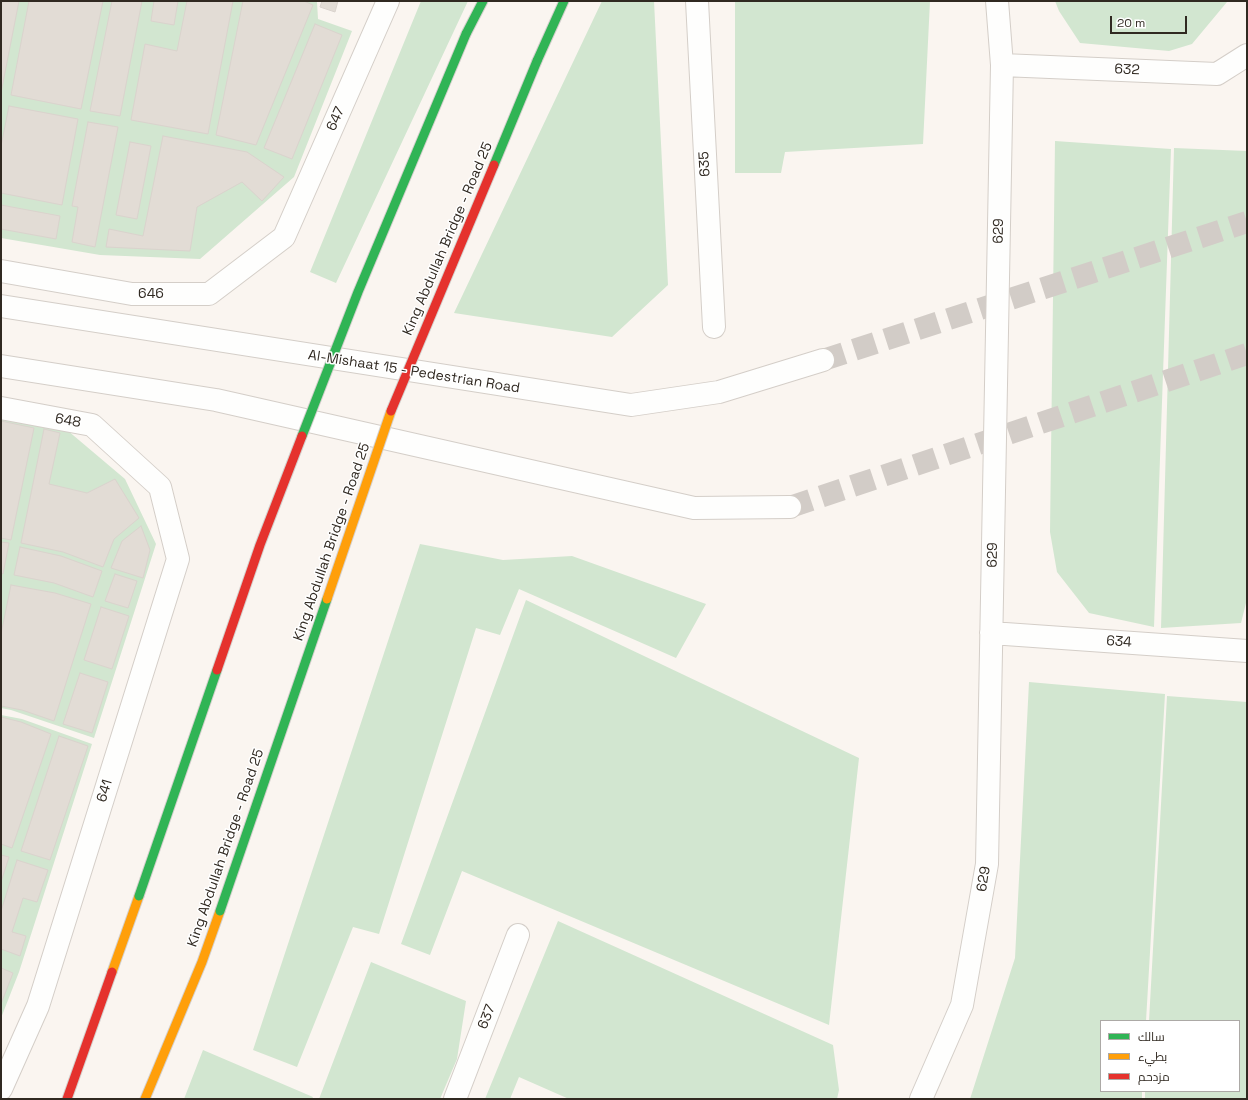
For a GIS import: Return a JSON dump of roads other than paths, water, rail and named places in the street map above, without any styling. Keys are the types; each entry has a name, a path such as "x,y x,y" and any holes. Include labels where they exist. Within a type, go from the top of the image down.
{"main road":[{"path":"67,1099 263,537 358,292 466,34 483,1"},
{"name":"King Abdullah Bridge - Road 25","path":"145,1099 202,962 391,412 537,62 564,1"}],"street":[{"name":"647","path":"284,237 388,1"},
{"name":"635","path":"697,1 714,327"},
{"name":"629","path":"921,1099 962,1005 986,864 1002,65 997,1"},
{"name":"632","path":"1002,65 1218,74 1247,55"},
{"name":"646","path":"1,271 132,294 209,294 284,237"},
{"name":"Al-Mishaat 15 - Pedestrian Road","path":"1,306 631,405 719,392 824,360"},
{"path":"1,366 216,400 694,508 790,507"},
{"name":"648","path":"1,408 92,425 160,487"},
{"name":"641","path":"1,1089 38,1006 178,559 160,487"},
{"name":"634","path":"991,633 1247,651"},
{"name":"637","path":"455,1099 518,935"}],"tunnel":[{"path":"823,360 1247,222"},
{"path":"790,507 1247,354"}]}
